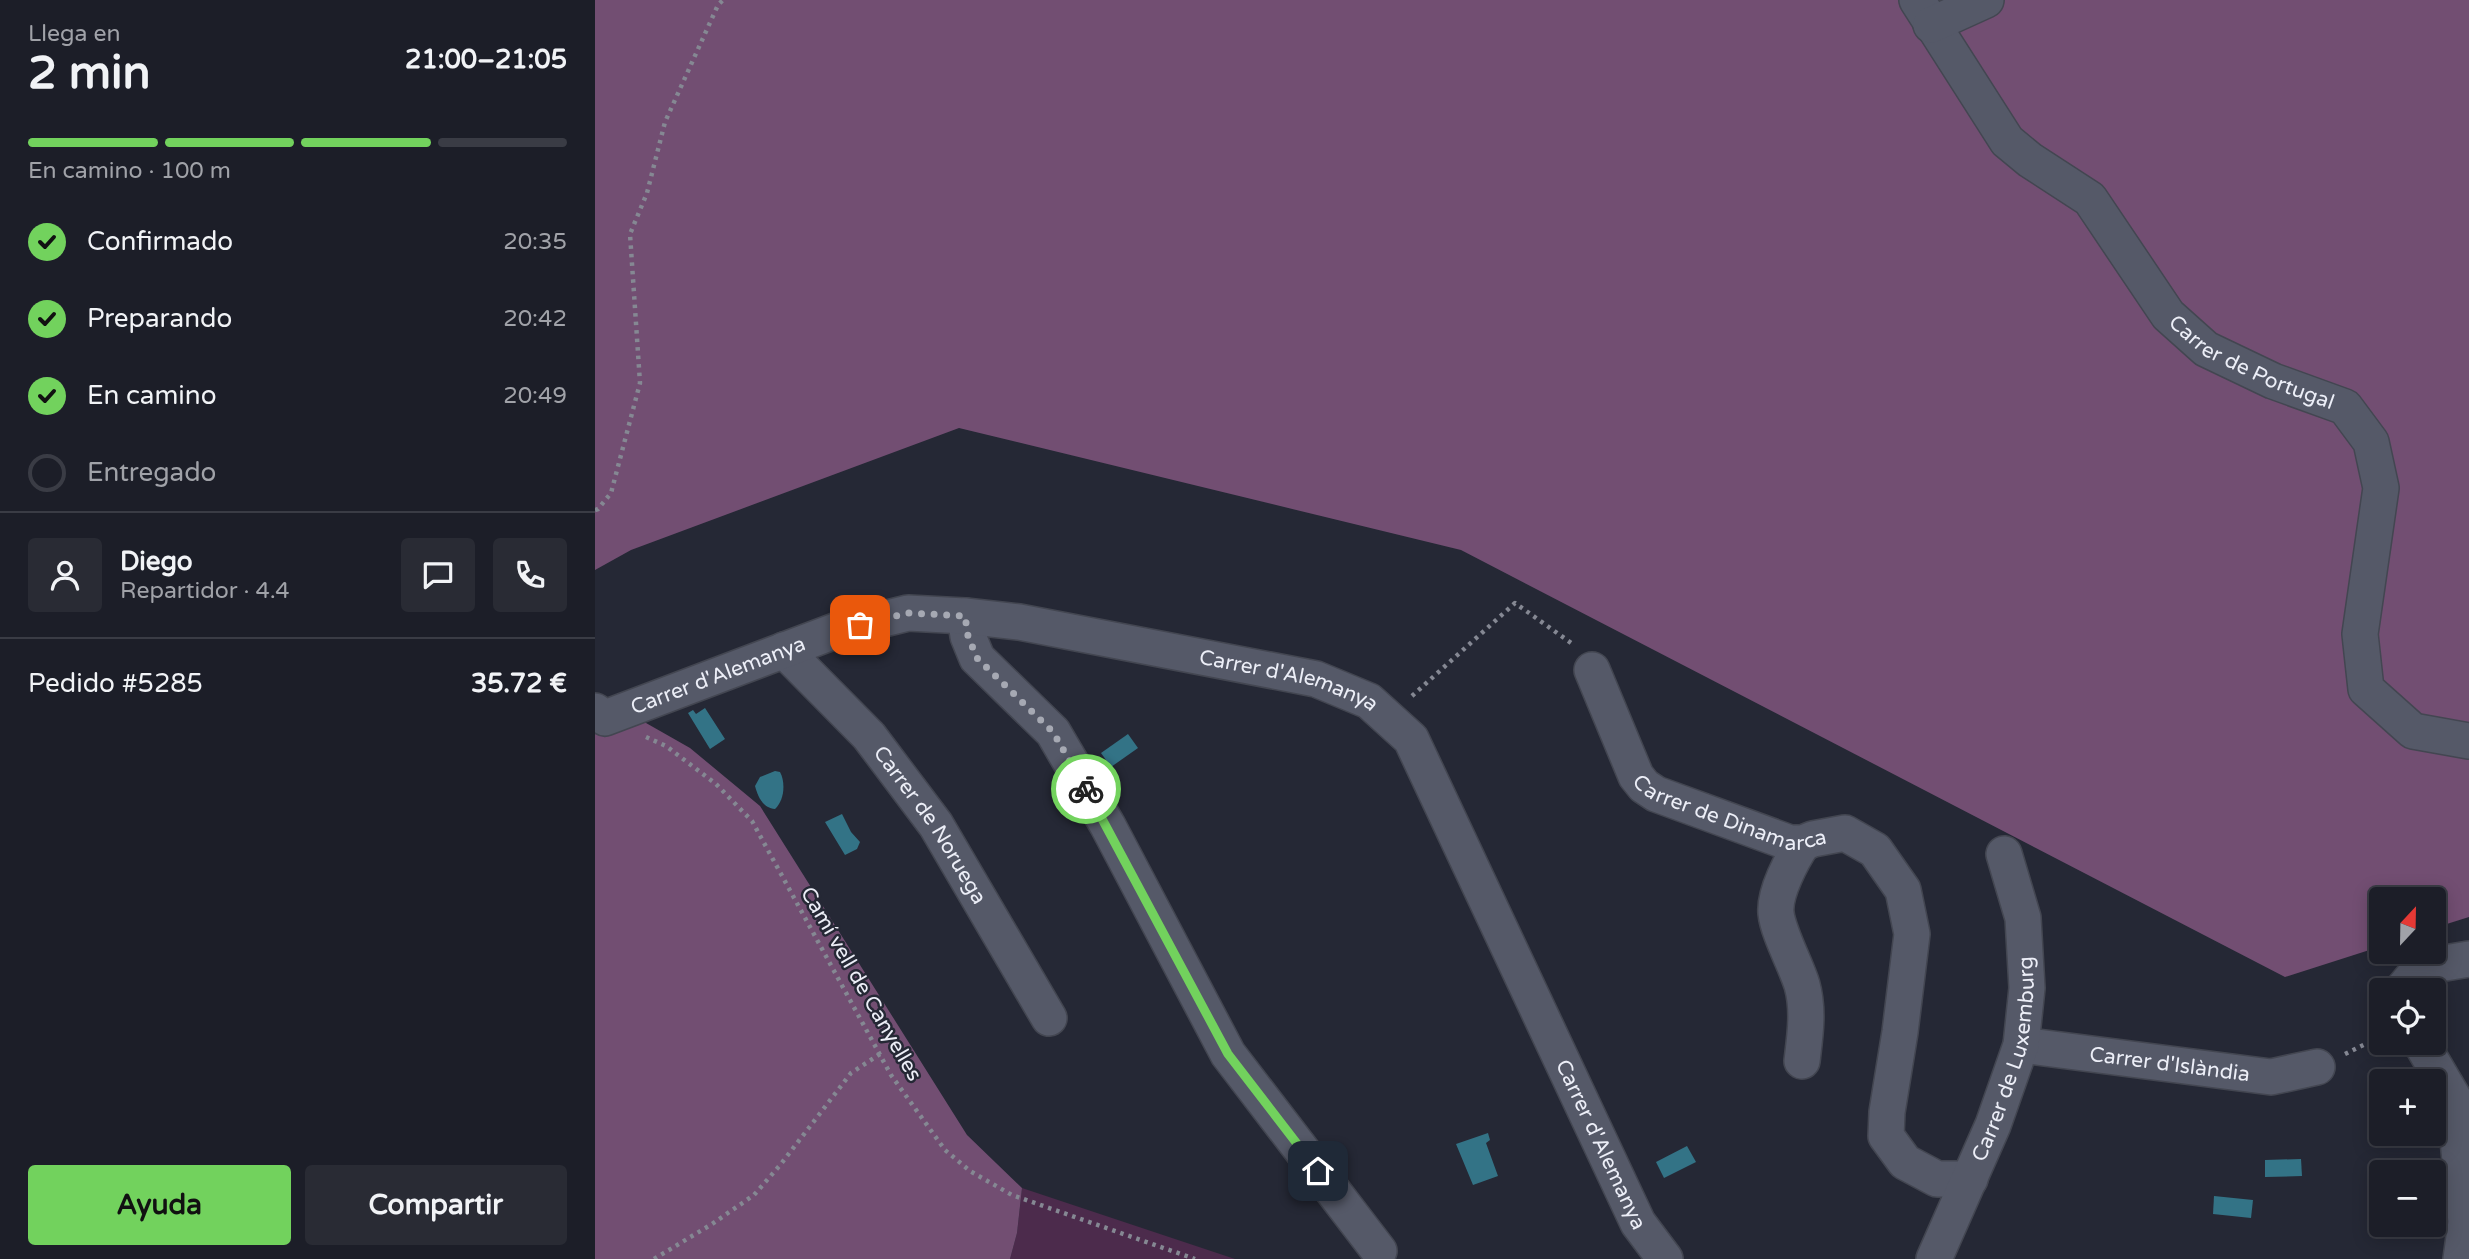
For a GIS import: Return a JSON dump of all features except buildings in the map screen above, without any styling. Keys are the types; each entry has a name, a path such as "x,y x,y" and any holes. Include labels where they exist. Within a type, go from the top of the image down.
{"street":[{"path":"1925,8 1986,0"},
{"name":"Carrer de Portugal","path":"1925,8 2007,141 2030,160 2089,199 2168,315 2206,349 2273,381 2345,407 2365,433 2371,442 2381,488 2360,634 2366,689 2413,731 2469,741"},
{"name":"Carrer d'Alemanya","path":"600,714 835,631 908,613 1019,622 1316,679 1369,701 1411,739 1638,1223 1665,1259"},
{"path":"965,616 968,636 977,658 1053,732 1108,826 1228,1054 1379,1251"},
{"name":"Carrer de Noruega","path":"784,650 869,736 936,825 1049,1018"},
{"name":"Carrer de Dinamarca","path":"1591,670 1636,776 1656,794 1790,843 1845,834 1875,850 1903,890 1912,934 1886,1136 1905,1161 1937,1179 1970,1179"},
{"path":"1802,1061 1807,1023 1803,988 1776,912 1781,887 1793,857 1803,843"},
{"name":"Carrer de Luxemburg","path":"1934,1259 1993,1125 2021,1045 2027,988 2023,918 2004,854"},
{"path":"2412,978 2421,967 2469,959"},
{"name":"Carrer d'Islàndia","path":"2021,1045 2271,1077 2317,1067"},
{"path":"2428,1055 2454,1099 2466,1222 2461,1259"}],"path":[{"path":"595,510 599,509 611,493 640,383 630,234 647,193 665,122 718,5 723,0"},
{"path":"1388,718 1515,603 1591,657 1591,670"},
{"name":"Camí vell de Canyelles","path":"600,714 666,746 716,784 752,821 891,1075 945,1150 969,1171 1012,1195 1195,1259"},
{"path":"2317,1067 2369,1042"},
{"path":"654,1259 754,1195 851,1073 880,1054"}],"shaded area":[{"path":"595,0 2469,0 2469,917 2447,924 2447,887 2369,887 2369,950 2285,977 1461,550 959,428 631,550 595,570"},
{"path":"595,694 690,748 760,806 967,1135 1022,1188 1017,1233 1010,1259 595,1259"},
{"path":"1022,1188 1235,1259 1010,1259 1017,1233"}],"water":[{"path":"705,708 725,739 710,749 688,713 693,710 696,714"},
{"path":"1128,734 1138,748 1111,767 1101,753"},
{"path":"775,771 780,772 783,786 782,797 775,809 767,807 755,786 760,777"},
{"path":"842,814 851,832 860,842 857,849 845,855 825,822"},
{"path":"1488,1133 1490,1140 1486,1143 1498,1176 1473,1185 1456,1144"},
{"path":"1687,1146 1696,1162 1664,1178 1656,1162"},
{"path":"2301,1159 2302,1176 2265,1177 2265,1160"},
{"path":"2214,1196 2253,1200 2251,1218 2213,1214"}],"way so far":[{"path":"860,625 908,613 965,616 968,636 977,658 1053,732 1086,789"}],"route":[{"path":"1086,789 1228,1054 1318,1171"}]}
